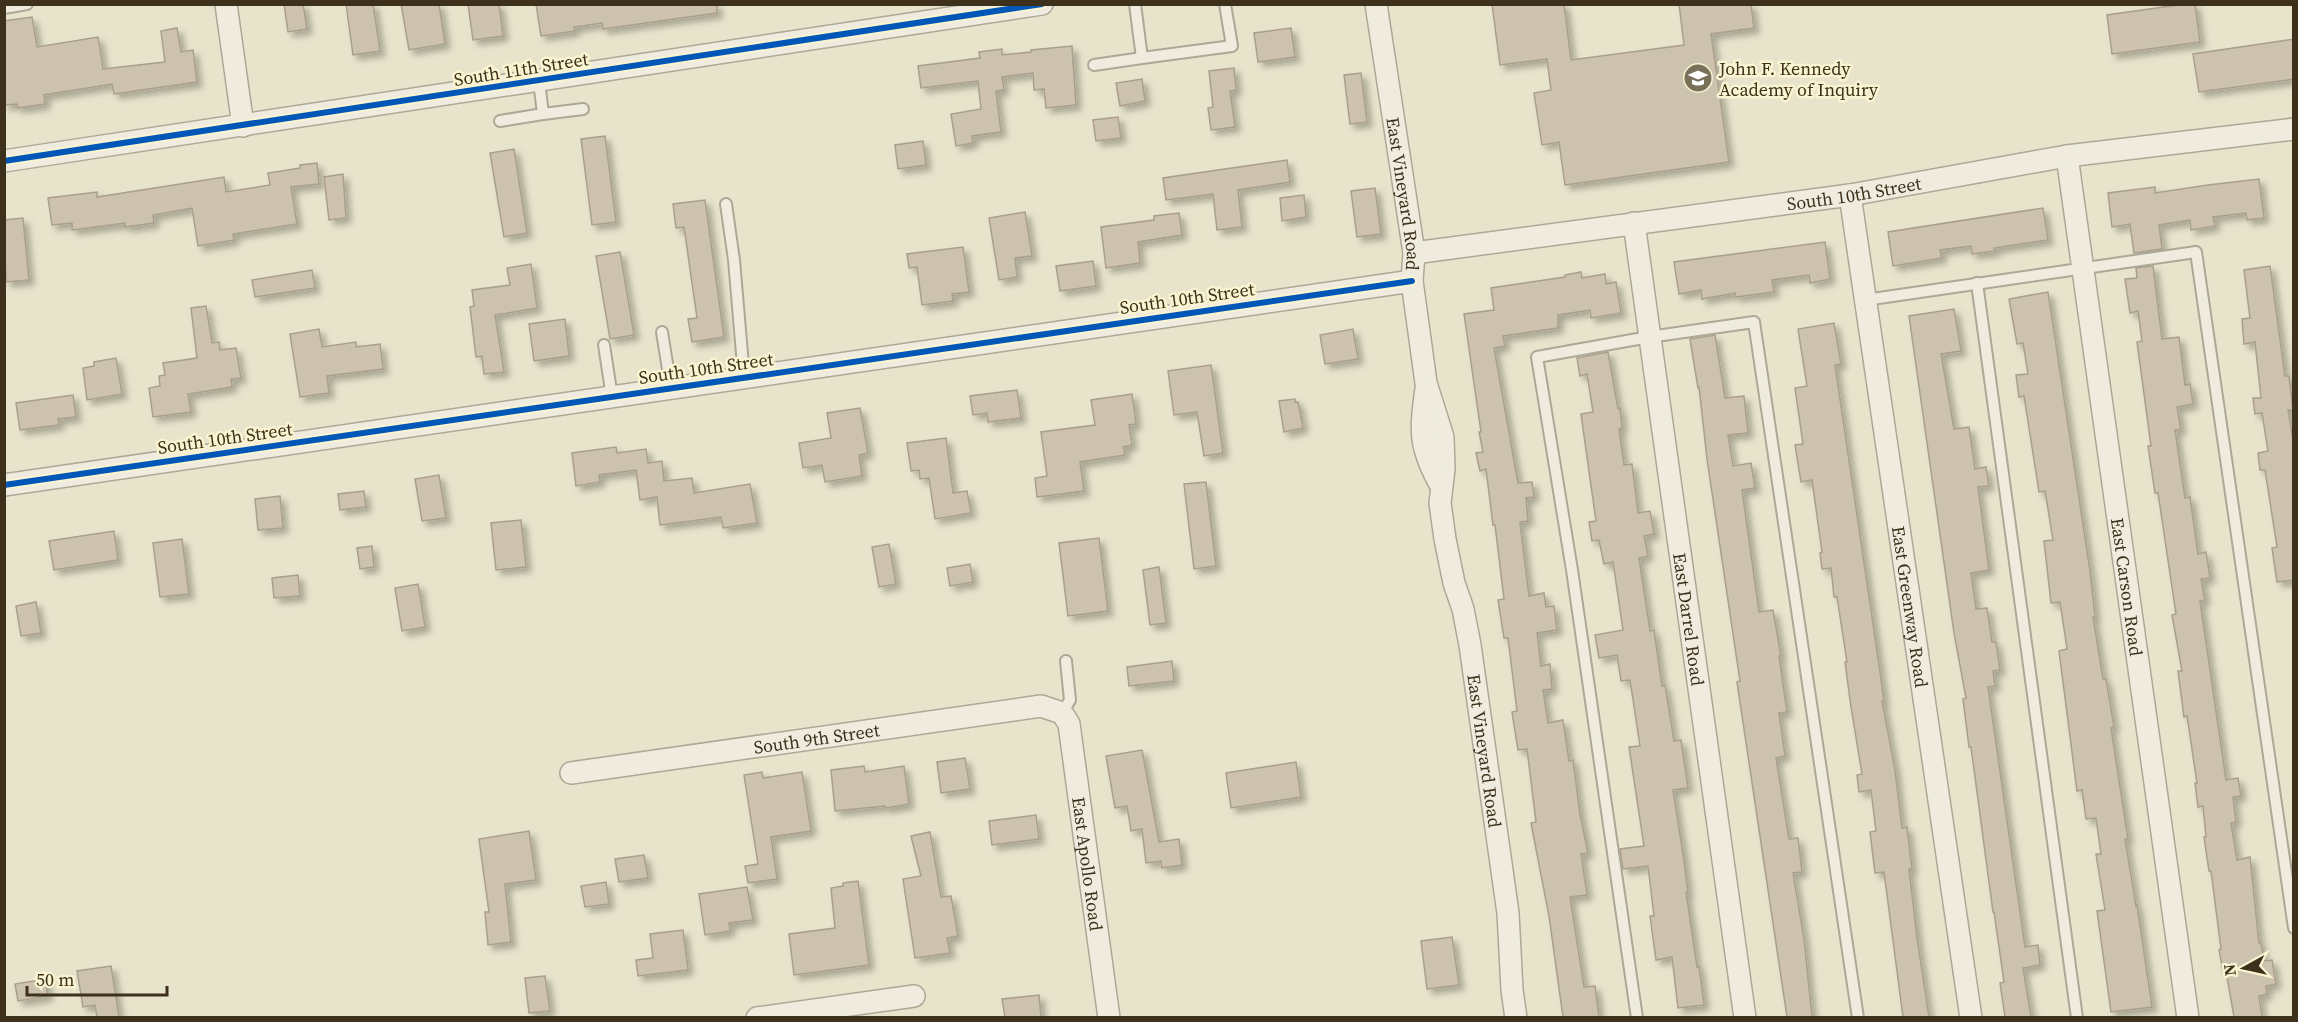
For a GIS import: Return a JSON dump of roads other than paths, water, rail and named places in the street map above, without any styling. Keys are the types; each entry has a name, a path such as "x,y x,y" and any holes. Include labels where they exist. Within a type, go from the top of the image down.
{"street":[{"path":"226,4 243,126"},
{"name":"South 11th Street","path":"4,161 1042,4"},
{"name":"East Vineyard Road","path":"1376,4 1414,253 1412,281 1426,383 1443,437 1444,469 1440,503 1454,583 1463,609 1470,645 1508,913 1512,990 1516,1017"},
{"name":"South 10th Street","path":"1414,253 1850,195 2067,156 2293,130"},
{"name":"East Carson Road","path":"2067,156 2188,1017"},
{"name":"East Greenway Road","path":"1850,195 1971,1017"},
{"name":"East Darrel Road","path":"1634,223 1745,1017"},
{"name":"South 10th Street","path":"4,485 1412,281"},
{"name":"South 9th Street","path":"571,773 1041,706 1062,713"},
{"name":"East Apollo Road","path":"1062,713 1070,724 1109,1017"},
{"path":"757,1017 914,996"}],"lane":[{"path":"4,8 27,4"},
{"path":"1135,4 1142,58"},
{"path":"1094,65 1232,46 1225,4"},
{"path":"539,81 543,114"},
{"path":"500,121 583,109"},
{"path":"726,204 738,295 744,377"},
{"path":"1865,300 2196,252 2294,928"},
{"path":"1977,283 2077,1017"},
{"path":"1637,1017 1574,582 1537,357 1754,322 1858,1017"},
{"path":"662,332 671,388"},
{"path":"604,345 612,397"},
{"path":"1062,713 1070,700 1066,661"}],"place":[{"name":"John F. Kennedy Academy of Inquiry","path":"1698,78"}]}
